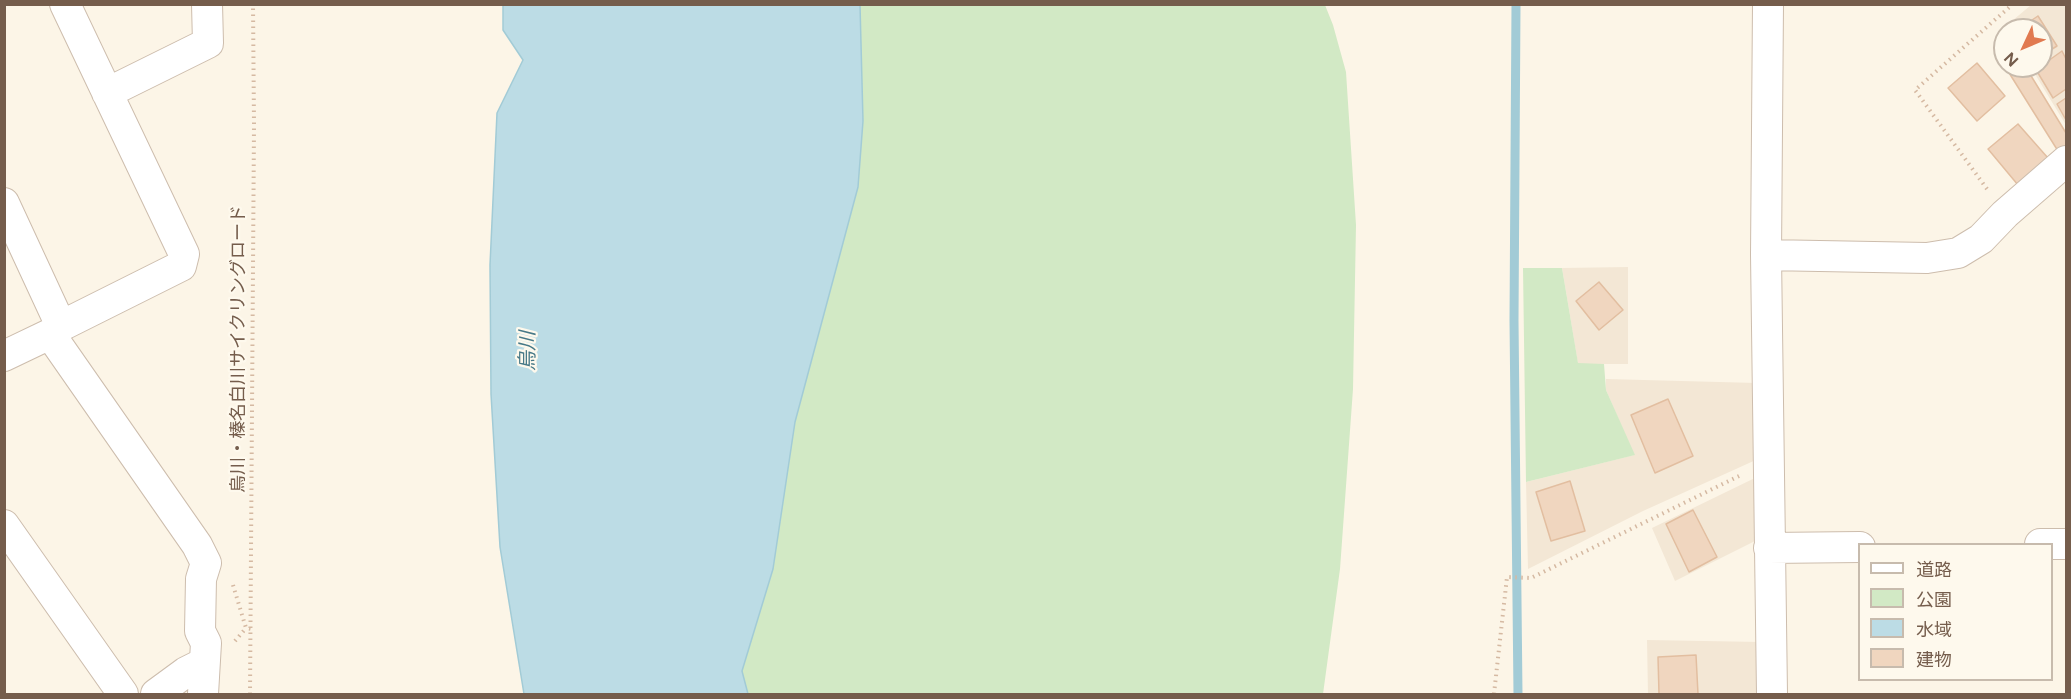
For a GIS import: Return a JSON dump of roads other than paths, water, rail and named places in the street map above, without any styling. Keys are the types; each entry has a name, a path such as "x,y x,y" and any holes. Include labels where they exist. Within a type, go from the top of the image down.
{"street":[{"path":"4,356 182,266 184,254 65,4"},
{"path":"107,93 208,43 207,4"},
{"path":"1768,4 1766,255 1772,694"},
{"path":"1766,255 1927,258 1958,254 1981,239 2005,214 2067,161"},
{"path":"4,203 55,330 206,562 201,579 200,631 205,653 203,694"},
{"path":"4,525 115,692"},
{"path":"1769,548 1858,547"},
{"path":"156,694 186,672 205,653"}],"water":[{"name":"烏川","path":"503,5 860,5 863,121 858,187 795,422 773,569 742,671 748,694 524,694 500,547 491,394 490,265 497,113 523,60 503,30"}],"waterway":[{"path":"1516,4 1514,320 1518,694"}]}
